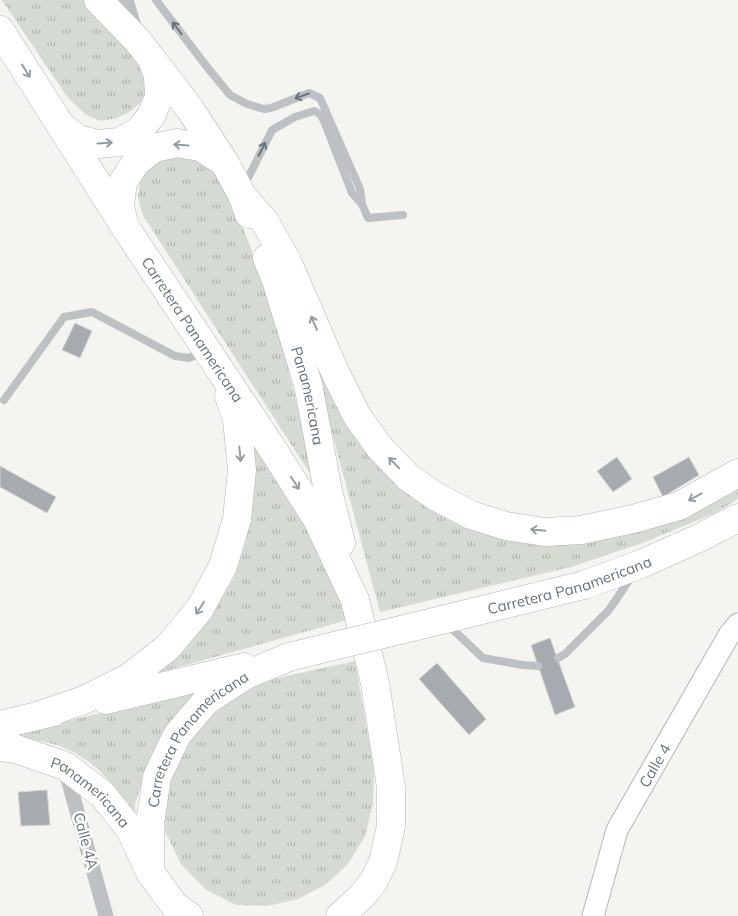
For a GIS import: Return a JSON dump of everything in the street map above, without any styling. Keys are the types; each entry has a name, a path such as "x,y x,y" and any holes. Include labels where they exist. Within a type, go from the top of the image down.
{"highway":[{"path":"98,0 144,49 190,109 225,163 241,195 265,222 287,261 335,372 357,416 380,448 408,477 435,496 471,515 506,526 545,532 581,530 634,520 679,506 738,473"},
{"name":"Carretera Panamericana","path":"0,30 125,228 317,518 355,600 375,683 391,787 391,826 383,862 374,881 362,896 340,916"},
{"path":"61,127 78,139 98,144 119,142 138,132 151,116 159,97 158,76 144,49"},
{"path":"125,228 120,205 123,182 136,162 154,148 177,143 200,147 225,163"},
{"name":"Panamericana","path":"241,195 276,280 308,384 328,490 355,600"},
{"path":"37,716 84,700 128,678 167,648 199,610 223,566 238,519 242,470 237,420 222,373"},
{"name":"Carretera Panamericana","path":"150,872 150,823 157,777 177,735 207,700 246,675 289,657 584,584 641,564 738,518"},
{"path":"0,725 289,657"},
{"name":"Panamericana","path":"0,747 16,749 65,766 102,794 130,829 150,872"},
{"path":"150,872 174,905 189,916"}],"street":[{"path":"126,0 144,49"},
{"name":"Calle 4","path":"593,916 617,830 734,634"},
{"name":"Calle 4A","path":"65,766 106,916"}],"lane":[{"path":"156,0 230,95 247,104 264,108 271,108 309,93 320,98 360,188 362,204 368,218 403,215"},
{"path":"241,195 272,130 296,116 314,111 320,114 324,121 352,193 362,204"},
{"path":"4,400 64,317 92,312 175,356 189,358 206,350"},
{"path":"558,658 565,654 609,610 641,564"},
{"path":"442,620 483,658 538,666"}],"green space":[{"path":"2,0 86,0 135,51 147,85 142,101 131,111 117,118 100,121 85,114 68,98"},
{"path":"174,155 191,157 221,174 251,248 277,326 318,486 142,214 138,196 140,181 146,167 158,158"},
{"path":"308,343 390,473 569,541 738,486 738,499 715,513 645,542 571,567 380,612"},
{"path":"244,418 303,516 351,619 118,684 211,613 233,580 246,542 251,499"},
{"path":"355,661 374,769 373,804 365,836 348,864 325,885 298,899 267,906 236,905 205,889 181,864 165,831 165,794 176,760 193,734 215,713 241,694 268,680"},
{"path":"223,684 171,725 157,744 148,763 135,804 135,827 113,786 98,769 80,756 50,743 34,740 0,739 0,737"}],"building":[{"path":"75,323 92,331 80,358 62,350"},
{"path":"617,457 632,479 613,492 597,471"},
{"path":"689,457 699,475 663,497 653,477"},
{"path":"0,466 56,497 47,513 0,487"},
{"path":"550,638 575,707 555,715 531,645"},
{"path":"437,663 486,719 469,735 419,679"},
{"path":"47,790 50,825 21,826 18,792"}]}
